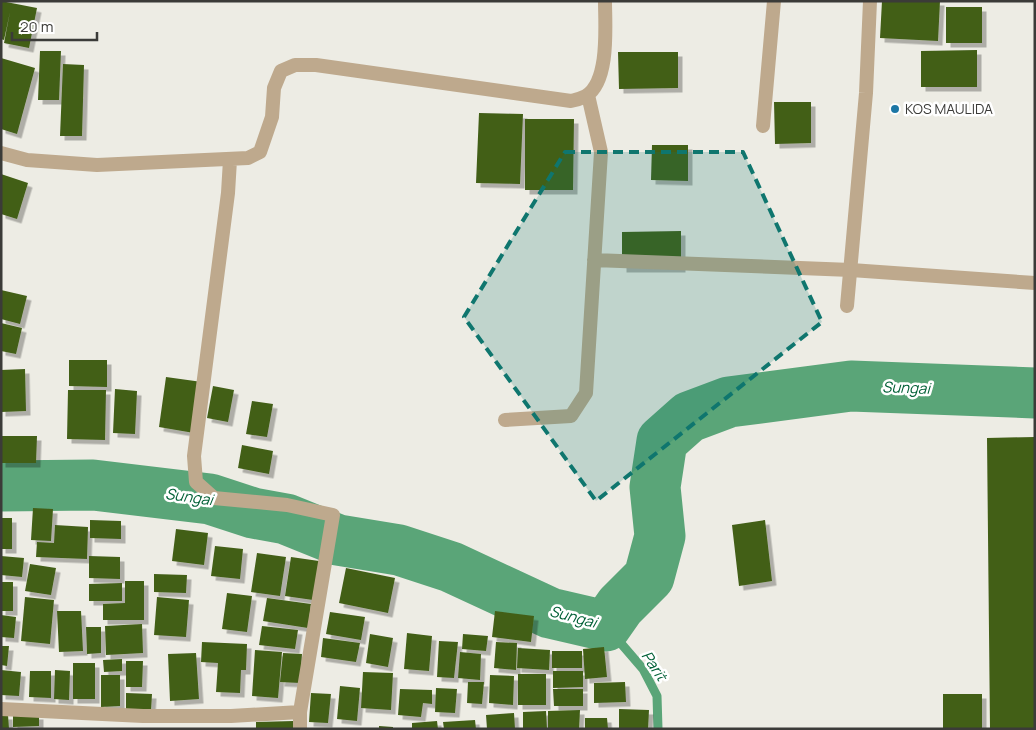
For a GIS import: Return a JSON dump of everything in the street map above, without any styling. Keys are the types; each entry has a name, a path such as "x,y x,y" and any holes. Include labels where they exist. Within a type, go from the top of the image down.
{"street":[{"path":"1,153 27,160 97,165 248,158 260,152 272,117 274,88 281,71 295,65 324,66 571,101 588,95 598,82 604,57 605,1"},
{"path":"763,126 774,1"},
{"path":"847,306 866,93 870,1"},
{"path":"505,420 571,416 586,393 602,152 588,95"},
{"path":"230,160 228,193 194,456 196,482 214,498 287,505 333,515 300,712 300,729"},
{"path":"594,260 851,270 1035,283"},
{"path":"1,709 143,716 231,716 300,712"}],"highlighted area":[{"path":"565,152 743,152 822,322 596,501 464,317"}],"building":[{"path":"1,1 37,8 29,48 4,43 10,12 4,40 1,39"},
{"path":"882,1 940,1 938,41 880,38"},
{"path":"946,7 982,7 982,43 946,43"},
{"path":"977,50 977,87 921,87 921,51"},
{"path":"40,51 61,51 59,100 38,100"},
{"path":"618,52 678,52 678,88 619,89"},
{"path":"1,58 35,68 17,134 1,129"},
{"path":"63,64 84,65 82,136 60,136"},
{"path":"774,102 811,102 811,143 775,144"},
{"path":"479,113 523,114 520,184 476,183"},
{"path":"525,119 574,119 573,190 525,190"},
{"path":"652,145 688,145 688,181 651,180"},
{"path":"1,174 28,183 17,219 1,214"},
{"path":"681,231 681,268 622,268 622,232"},
{"path":"1,290 27,296 20,324 1,319"},
{"path":"1,323 22,328 16,354 1,351"},
{"path":"69,360 107,360 107,387 69,386"},
{"path":"25,369 26,411 1,412 1,370"},
{"path":"166,377 202,382 194,433 159,427"},
{"path":"213,386 234,390 228,422 207,418"},
{"path":"115,389 137,391 135,434 113,433"},
{"path":"68,390 106,390 105,440 67,439"},
{"path":"252,401 273,404 267,437 246,434"},
{"path":"1,436 37,436 36,463 1,463"},
{"path":"1035,437 1035,729 990,729 987,438"},
{"path":"242,445 273,451 269,474 238,468"},
{"path":"33,508 53,509 51,541 31,540"},
{"path":"1,518 12,518 12,549 1,549"},
{"path":"90,520 121,521 121,539 90,538"},
{"path":"765,520 772,581 739,586 732,525"},
{"path":"55,525 88,527 87,559 36,557 37,542 54,543"},
{"path":"176,529 208,533 204,565 172,561"},
{"path":"215,546 243,549 240,579 211,576"},
{"path":"257,553 286,557 280,596 251,592"},
{"path":"1,556 24,558 22,577 1,575"},
{"path":"89,556 120,557 120,579 89,578"},
{"path":"291,557 319,561 313,600 285,596"},
{"path":"30,564 56,568 51,595 25,591"},
{"path":"346,568 395,578 388,613 339,603"},
{"path":"154,574 187,575 186,593 154,592"},
{"path":"125,581 144,581 144,620 103,620 103,604 125,603"},
{"path":"1,582 13,582 13,611 1,611"},
{"path":"122,583 122,601 89,601 89,584"},
{"path":"227,593 252,596 247,632 222,629"},
{"path":"25,597 54,600 50,644 21,641"},
{"path":"157,597 189,600 186,637 154,635"},
{"path":"267,598 311,604 308,628 263,621"},
{"path":"57,611 81,611 83,651 59,652"},
{"path":"495,611 534,616 531,642 492,637"},
{"path":"330,612 365,617 361,640 326,634"},
{"path":"1,615 16,617 14,638 1,637"},
{"path":"142,624 143,653 106,655 105,626"},
{"path":"262,626 298,630 295,649 259,645"},
{"path":"86,627 101,627 101,653 87,654"},
{"path":"407,633 432,636 429,671 404,669"},
{"path":"370,634 393,638 388,667 366,663"},
{"path":"463,634 488,636 486,651 462,649"},
{"path":"323,638 360,643 356,662 321,657"},
{"path":"439,641 458,642 454,678 437,677"},
{"path":"202,642 247,644 246,670 241,670 240,693 216,692 218,663 201,662"},
{"path":"496,642 517,643 516,670 494,668"},
{"path":"1,646 9,646 7,666 1,665"},
{"path":"604,647 607,677 585,679 583,649"},
{"path":"518,648 550,650 549,670 517,668"},
{"path":"255,650 282,652 278,698 252,696"},
{"path":"552,651 582,651 582,668 552,668"},
{"path":"460,652 481,654 480,680 458,678"},
{"path":"196,653 199,699 170,701 168,654"},
{"path":"283,653 302,654 300,683 280,682"},
{"path":"122,659 122,671 104,672 103,660"},
{"path":"126,661 143,661 142,687 126,687"},
{"path":"73,663 95,663 95,699 73,699"},
{"path":"1,670 21,672 19,696 1,695"},
{"path":"55,670 70,671 69,700 54,699"},
{"path":"30,671 51,671 51,698 29,697"},
{"path":"553,671 583,671 583,687 553,688"},
{"path":"363,672 393,673 391,710 361,708"},
{"path":"518,674 546,674 546,705 518,705"},
{"path":"101,675 120,675 120,706 101,707"},
{"path":"490,675 514,676 513,705 489,703"},
{"path":"468,682 484,682 482,704 467,703"},
{"path":"625,682 626,702 594,703 594,683"},
{"path":"340,686 360,688 357,721 337,719"},
{"path":"436,688 457,689 455,713 435,712"},
{"path":"400,689 432,690 432,704 423,703 421,717 398,715"},
{"path":"553,689 583,689 583,706 554,706"},
{"path":"126,693 152,694 151,710 126,709"},
{"path":"311,693 331,694 328,723 309,722"},
{"path":"943,694 982,694 982,729 943,729"},
{"path":"619,709 649,710 648,729 619,729"},
{"path":"580,710 579,729 548,729 548,711"},
{"path":"546,711 547,729 523,729 523,712"},
{"path":"514,713 515,729 487,729 486,715"},
{"path":"1,715 8,715 9,729 1,729"},
{"path":"13,715 39,715 39,726 13,727"},
{"path":"585,718 607,718 608,729 585,729"},
{"path":"475,720 476,729 444,729 443,722"},
{"path":"294,721 294,729 256,729 256,722"},
{"path":"437,721 438,729 412,729 412,723"},
{"path":"379,726 393,727 393,729 379,729"}],"waterway":[{"name":"Sungai","path":"1,486 93,485 210,499 253,513 286,519 338,540 399,550 451,567 550,613 606,626 620,606 649,577 660,536 655,487 662,441 689,417 729,402 851,386 1035,393"},
{"name":"Parit","path":"606,626 643,669 657,696 658,729"}],"place":[{"name":"KOS MAULIDA","path":"895,109"}]}
